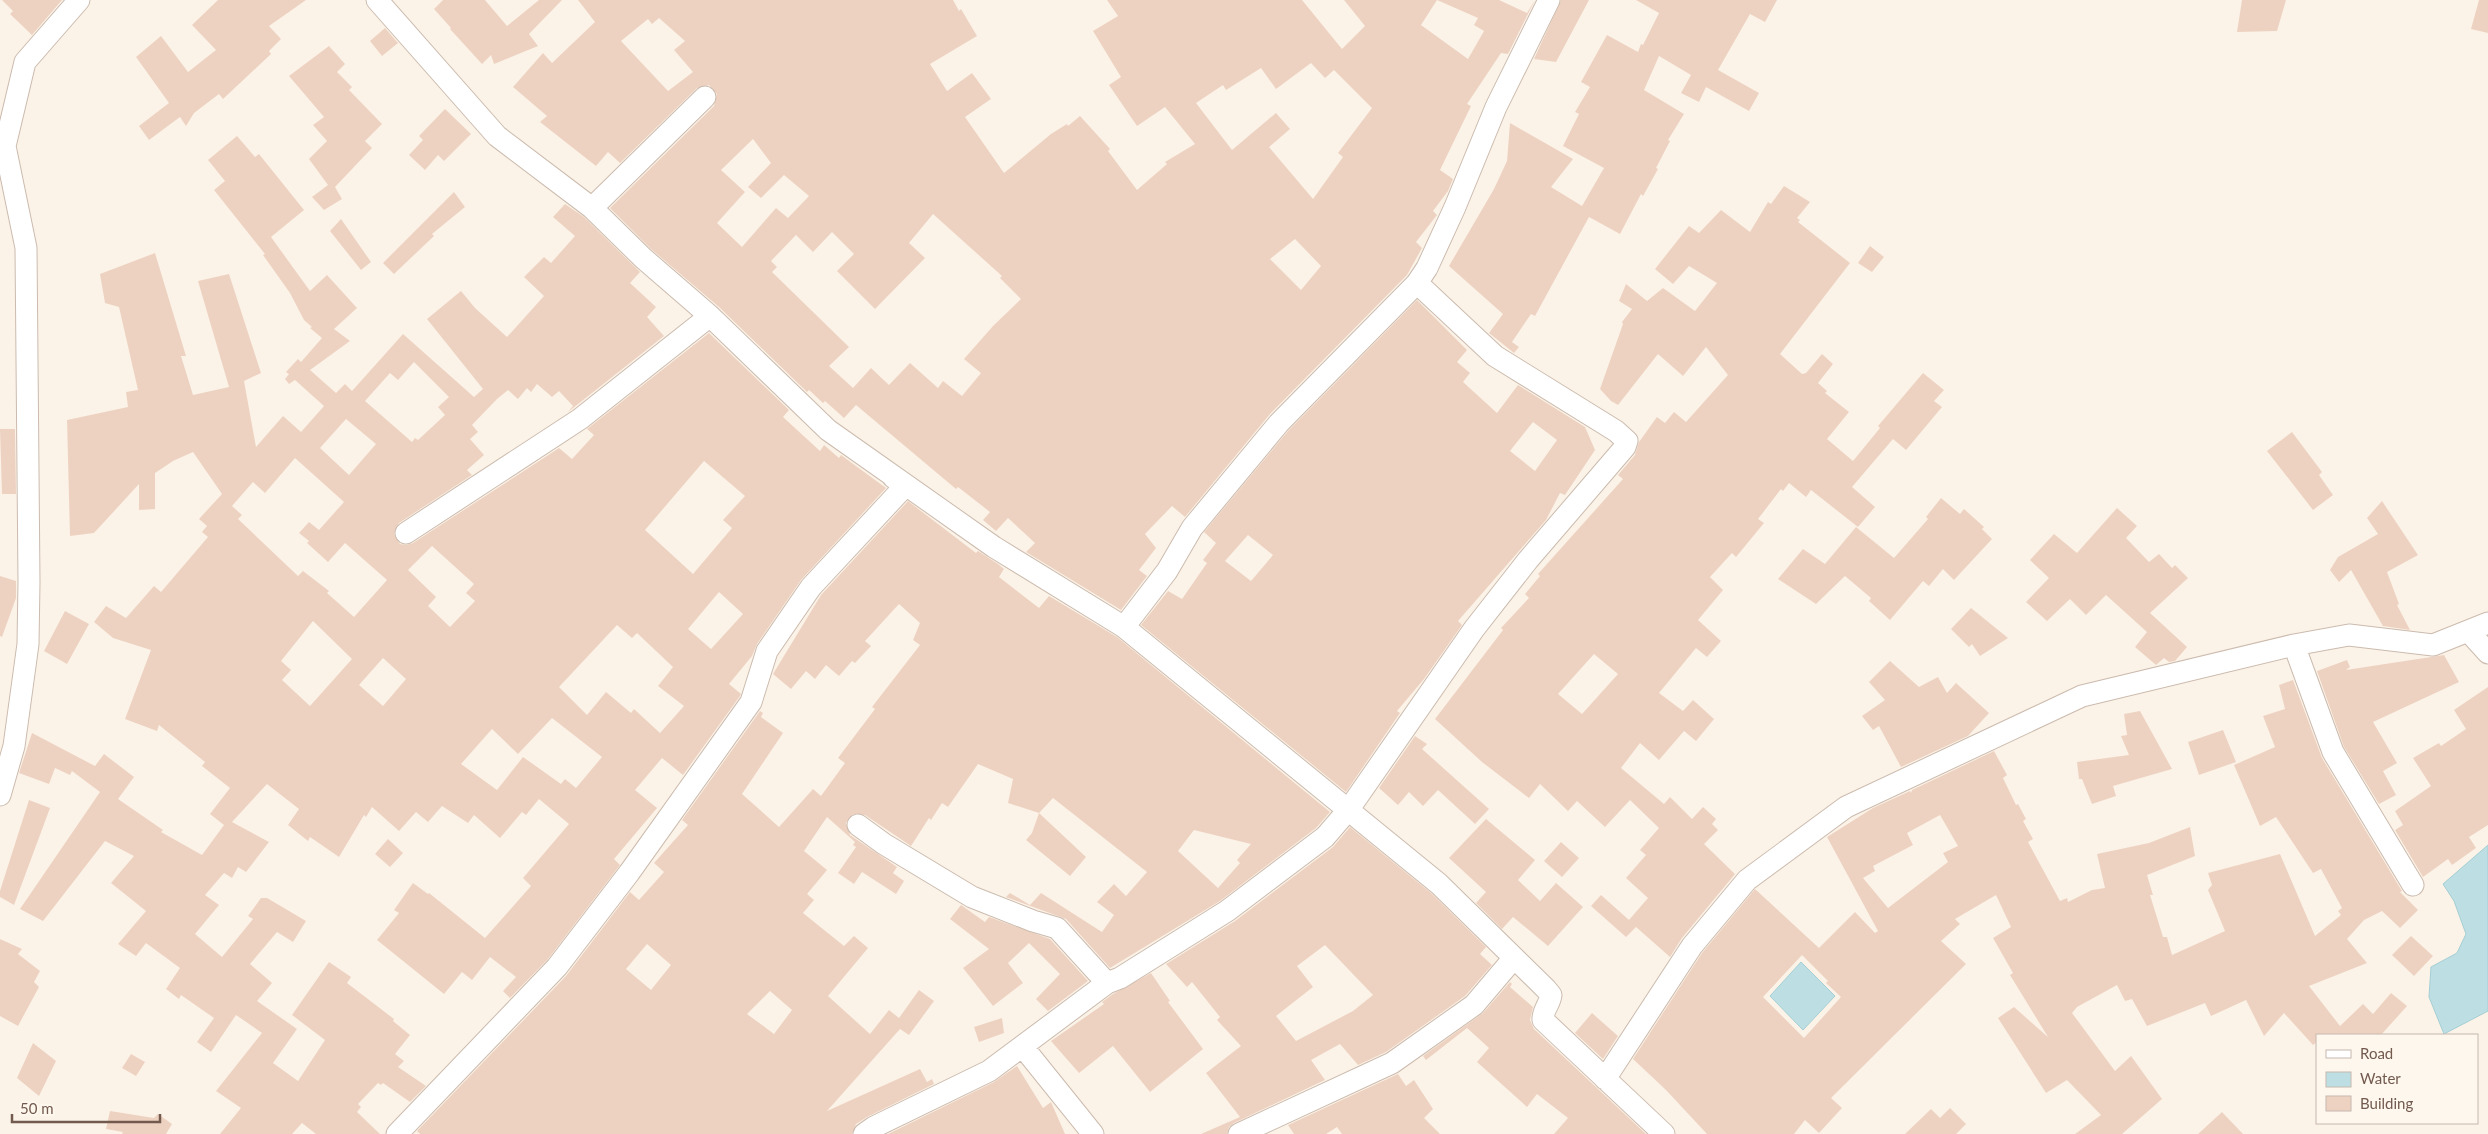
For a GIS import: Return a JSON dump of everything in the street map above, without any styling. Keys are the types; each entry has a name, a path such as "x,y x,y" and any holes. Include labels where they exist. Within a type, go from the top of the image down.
{"street":[{"path":"0,795 14,746 28,644 29,582 26,248 2,148 25,62 79,0"},
{"path":"376,0 497,136 592,208 643,258 710,316 828,430 994,547 1124,627 1439,884 1551,995 1550,1002 1542,1015 1543,1020 1664,1134"},
{"path":"1124,627 1167,571 1192,528 1280,424 1417,283 1427,268 1496,107 1548,0"},
{"path":"592,208 705,97"},
{"path":"864,1134 874,1127 989,1071 1107,983 1120,978 1227,910 1325,837 1349,809 1474,629 1528,560 1578,503 1627,441 1616,431 1495,356 1417,283"},
{"path":"406,533 580,419 710,316"},
{"path":"397,1134 557,967 629,873 751,702 767,651 811,587 905,486 889,474"},
{"path":"1606,1079 1692,946 1747,880 1846,807 2082,696 2294,645 2349,636 2433,645 2478,627 2488,653"},
{"path":"2294,645 2333,752 2413,885"},
{"path":"858,825 884,844 972,897 1033,922 1057,928 1107,983"},
{"path":"1240,1134 1392,1063 1474,1005 1513,959"},
{"path":"1023,1047 1093,1134"}],"water":[{"path":"2488,845 2488,1011 2444,1034 2429,997 2431,967 2457,953 2466,934 2454,901 2443,884"},
{"path":"1801,962 1835,996 1803,1030 1770,996"}],"building":[{"path":"2,0 62,0 32,35 10,14 13,11"},
{"path":"218,0 306,0 269,26 281,39 269,51 271,54 223,99 219,94 194,113 186,126 180,117 149,140 139,126 169,103 136,57 161,36 188,72 216,50 192,25"},
{"path":"443,0 485,0 507,26 539,0 562,0 529,34 538,46 494,64 491,55 482,64 434,9"},
{"path":"578,0 953,0 959,11 961,9 977,36 930,64 947,91 972,73 991,99 965,117 1004,173 1051,134 1067,124 1068,126 1080,116 1110,149 1108,151 1137,190 1167,164 1165,162 1195,144 1165,107 1137,126 1109,85 1121,77 1093,31 1118,16 1107,0 1302,0 1342,49 1365,26 1344,0 1437,0 1499,0 1527,13 1535,0 1508,54 1501,53 1467,104 1471,106 1440,170 1453,179 1448,191 1433,211 1437,215 1416,242 1422,248 1407,275 1270,414 1185,517 1172,506 1145,534 1156,548 1139,570 1147,576 1121,610 1026,552 1035,543 1008,518 996,531 983,520 990,512 958,487 956,489 856,405 844,418 825,401 823,403 809,390 807,392 719,307 651,249 610,208 714,106 717,94 709,85 697,88 620,163 608,152 596,166 540,122 547,116 513,87 543,53 552,63 595,22","holes":["1437,0 1478,18 1474,25 1484,31 1468,59 1421,25","659,18 685,41 674,50 693,72 668,91 621,41 648,19 652,24","1311,63 1325,78 1334,70 1372,108 1338,153 1343,157 1313,199 1269,147 1290,129 1276,113 1232,150 1196,103 1223,85 1226,90 1261,68 1276,89","753,139 771,163 748,187 761,198 784,175 809,196 788,218 776,208 742,247 717,223 745,192 721,170","933,214 1002,276 1000,278 1021,299 993,326 964,359 981,373 962,396 943,381 938,388 910,363 889,385 871,368 853,388 829,366 849,347 772,272 777,267 771,261 796,235 813,252 832,232 854,254 837,271 875,309 925,258 909,243","1295,239 1321,266 1301,290 1270,259"]},
{"path":"1561,0 1589,0 1556,62 1534,59"},
{"path":"1636,0 1777,0 1765,22 1750,14 1718,70 1759,93 1749,111 1706,87 1699,102 1681,93 1691,75 1659,56 1644,90 1684,114 1668,140 1670,141 1656,168 1658,169 1643,196 1641,194 1620,234 1589,217 1535,316 1531,314 1512,342 1519,347 1514,353 1489,333 1503,314 1449,266 1494,189 1507,161 1510,123 1573,159 1551,187 1582,206 1604,168 1563,146 1579,114 1575,112 1590,87 1581,82 1607,35 1638,52 1659,13"},
{"path":"2242,0 2286,0 2277,31 2237,32"},
{"path":"2479,0 2488,0 2488,33 2471,29"},
{"path":"385,28 398,43 382,56 370,41"},
{"path":"329,46 345,64 337,72 352,87 349,90 382,124 365,141 372,148 335,187 342,199 324,210 312,197 328,185 309,159 327,141 313,125 324,117 289,76"},
{"path":"445,109 471,134 444,161 438,155 425,170 409,155 423,140 419,136"},
{"path":"237,136 255,157 259,154 304,210 271,237 310,291 327,275 357,308 334,329 350,341 310,370 336,393 345,384 352,391 403,334 474,397 483,389 427,319 461,291 475,308 507,337 544,296 524,277 544,257 551,263 575,236 553,217 565,204 584,217 640,272 630,283 656,307 647,317 664,336 568,412 573,406 559,391 552,397 537,384 531,392 527,388 518,399 508,390 472,425 478,432 470,439 484,455 467,470 472,475 399,523 394,534 400,544 413,543 559,448 572,459 594,435 587,429 709,333 789,410 783,417 820,451 824,445 839,458 841,455 886,488 801,580 757,644 752,656 729,684 741,694 740,696 683,775 662,758 635,790 657,808 614,859 620,865 548,959 510,998 503,991 516,977 490,957 472,980 462,972 444,994 377,940 399,913 394,910 413,883 429,893 485,938 531,886 523,878 569,824 539,799 526,815 522,812 500,838 474,815 468,823 442,806 428,822 416,812 399,831 372,807 366,817 364,815 339,857 310,837 308,841 288,825 299,809 267,784 232,822 269,842 246,872 238,867 232,878 224,873 205,895 219,905 195,934 222,957 253,919 248,916 261,898 267,898 306,921 293,942 277,932 250,964 272,983 257,1001 297,1029 273,1063 298,1081 325,1040 292,1015 329,962 351,977 347,983 394,1019 393,1021 410,1035 395,1054 404,1061 398,1067 426,1086 410,1102 383,1083 381,1085 378,1083 358,1104 361,1107 357,1112 380,1134 316,1134 302,1123 292,1134 220,1134 241,1108 216,1091 262,1033 236,1015 211,1052 197,1042 214,1018 181,995 179,999 166,989 180,968 146,943 136,956 118,944 146,911 111,883 134,856 105,841 43,921 20,909 100,792 72,771 70,775 55,768 49,784 19,773 32,733 95,766 104,754 134,777 118,799 163,830 161,832 202,855 224,825 210,814 230,788 202,766 205,762 159,725 157,731 125,719 151,650 113,638 94,622 106,606 126,618 154,586 161,592 208,537 202,532 207,526 199,519 222,494 193,452 173,461 155,473 155,509 139,510 139,484 94,533 70,536 67,420 128,407 126,392 138,390 119,307 105,303 100,274 155,253 186,356 181,356 193,395 229,387 198,281 229,274 261,373 244,381 256,447 283,416 301,432 324,406 295,380 289,384 285,379 289,374 286,372 298,359 301,362 322,338 304,320 290,293 263,255 265,254 214,190 225,181 208,160","holes":["414,362 449,397 438,407 445,415 418,440 415,438 412,442 365,401 390,373 398,380","346,419 376,444 349,475 320,448","295,458 344,502 319,530 309,522 299,533 328,562 345,543 387,580 354,617 327,593 329,591 303,571 298,576 238,519 242,515 232,506 253,482 265,493","704,461 745,496 723,520 732,528 693,574 645,530","432,546 474,584 466,593 475,601 450,627 428,606 436,597 408,570","719,592 743,614 711,649 688,629","313,621 352,659 310,706 282,680 291,670 281,661","617,625 632,638 637,633 673,667 658,686 684,706 660,733 634,709 631,713 606,692 587,715 559,687","383,658 406,679 383,706 359,685","552,718 602,757 576,788 565,779 561,784 523,757 497,790 461,764 492,729 518,754"]},
{"path":"1784,186 1810,202 1797,218 1800,220 1798,222 1850,263 1780,354 1802,374 1806,373 1822,354 1833,364 1818,383 1827,391 1825,393 1849,412 1827,439 1853,461 1880,428 1878,426 1923,373 1944,390 1934,401 1942,407 1906,450 1893,439 1852,487 1875,507 1858,527 1811,490 1806,497 1789,483 1783,491 1781,489 1758,519 1764,523 1736,557 1732,553 1710,577 1723,590 1698,620 1721,641 1707,657 1696,648 1659,693 1683,711 1693,700 1714,719 1696,741 1684,731 1659,760 1640,743 1621,768 1664,804 1670,797 1692,819 1703,807 1716,819 1712,824 1718,830 1704,844 1735,874 1682,938 1670,957 1636,927 1626,937 1591,906 1601,895 1629,920 1648,898 1626,878 1646,855 1640,850 1659,828 1630,800 1605,827 1577,801 1568,811 1540,784 1529,798 1482,762 1435,719 1503,630 1501,628 1529,598 1525,594 1540,576 1538,574 1623,479 1618,475 1635,455 1639,442 1657,417 1665,423 1674,412 1686,422 1728,375 1706,347 1683,376 1658,354 1618,405 1611,401 1600,389 1623,324 1622,322 1632,309 1619,301 1626,284 1647,301 1663,288 1695,311 1717,283 1689,266 1673,284 1655,269 1689,226 1699,233 1721,210 1750,232 1768,202 1771,204","holes":["1594,654 1618,674 1582,714 1558,694"]},
{"path":"454,192 465,207 432,234 434,236 394,274 383,263"},
{"path":"341,219 371,262 361,270 330,231"},
{"path":"1870,246 1884,257 1872,272 1858,263"},
{"path":"1417,300 1467,350 1457,362 1470,373 1463,382 1497,413 1518,385 1585,427 1595,450 1565,495 1560,493 1546,520 1458,621 1462,625 1424,679 1397,711 1400,713 1346,792 1141,625 1168,591 1182,599 1207,563 1203,560 1216,543 1204,532 1288,431","holes":["1533,422 1557,440 1535,471 1510,451","1248,535 1273,555 1251,581 1225,561"]},
{"path":"0,429 15,429 16,494 2,494"},
{"path":"2292,432 2322,472 2319,475 2333,495 2313,510 2267,451"},
{"path":"1941,498 1960,514 1964,509 1984,527 1982,529 1992,539 1954,580 1943,569 1929,586 1923,581 1890,620 1869,601 1871,598 1845,576 1816,604 1778,579 1803,549 1825,564 1856,527 1894,558 1928,519 1926,517"},
{"path":"908,501 976,553 978,551 998,564 1004,569 999,577 1039,608 1049,596 1117,637 1330,812 1316,828 1220,901 1110,968 1066,919 1006,897 1010,893 1030,905 1041,893 1102,932 1114,915 1097,902 1114,884 1126,896 1147,872 1053,798 1039,813 1008,803 1013,779 978,764 948,807 942,803 931,820 929,818 911,846 865,815 853,814 846,823 850,835 897,867 893,873 904,881 896,894 862,872 854,884 838,873 856,847 853,845 855,842 827,817 804,851 827,870 807,894 814,900 803,913 844,946 854,936 868,948 828,996 870,1034 889,1010 899,1018 919,990 934,1001 909,1035 900,1029 827,1111 920,1069 927,1082 932,1079 934,1084 867,1117 856,1124 852,1134 420,1134 417,1131 566,976 630,892 639,900 664,872 654,863 688,825 682,820 760,711 763,713 761,717 783,733 742,794 779,827 813,789 821,796 845,763 838,758 875,709 872,707 920,645 913,640 920,623 899,604 865,641 871,646 855,663 852,661 839,676 826,665 815,679 806,671 791,689 773,674 821,595","holes":["1194,830 1251,844 1237,860 1240,863 1218,888 1178,851","647,944 671,965 651,990 626,969","770,991 792,1010 774,1034 747,1014"]},
{"path":"2382,501 2418,555 2387,572 2399,604 2397,605 2410,630 2383,626 2351,570 2339,582 2330,570 2338,557 2378,534 2367,518"},
{"path":"2117,508 2137,526 2126,538 2149,562 2159,554 2172,568 2175,565 2188,578 2150,613 2187,647 2175,661 2169,662 2164,658 2156,665 2135,647 2147,632 2106,595 2086,615 2070,599 2047,621 2026,602 2049,578 2030,560 2054,534 2077,553"},
{"path":"0,576 16,581 16,598 2,637 0,636"},
{"path":"1971,608 2008,638 1980,656 1972,644 1969,647 1951,629"},
{"path":"65,611 89,624 67,664 44,651"},
{"path":"2444,655 2459,682 2373,722 2397,763 2383,771 2396,795 2379,804 2344,747 2317,671 2347,660 2350,667 2346,670"},
{"path":"1890,661 1919,687 1938,677 1947,693 1956,683 1989,713 1968,736 1901,767 1879,726 1873,730 1862,716 1885,700 1869,682"},
{"path":"2293,680 2322,758 2402,891 2400,892 2418,910 2400,928 2382,911 2364,920 2347,939 2367,963 2309,986 2340,1026 2363,1004 2373,1014 2391,993 2407,1006 2382,1034 2316,1034 2316,1043 2313,1045 2284,1013 2264,1036 2246,1000 2211,1016 2205,1003 2147,1026 2132,999 2125,1001 2117,985 2077,1007 2072,1013 2115,1071 2131,1056 2162,1099 2122,1134 2075,1134 2101,1115 2067,1080 2046,1093 1998,1018 2014,1007 2048,1037 2010,975 2013,973 1993,938 2011,927 1996,895 1955,919 1960,924 1941,941 1966,964 1831,1098 1842,1108 1819,1133 1805,1120 1794,1134 1707,1134 1666,1090 1633,1059 1702,953 1755,889 1819,948 1855,912 1875,933 1878,931 1827,837 1873,808 1910,791 1911,793 1912,790 1994,751 2007,775 2003,778 2016,805 2018,804 2026,819 2023,821 2033,839 2028,842 2060,901 2067,898 2068,902 2092,890 2105,888 2097,854 2149,843 2190,827 2195,856 2147,875 2153,895 2150,895 2163,937 2167,937 2172,955 2225,931 2208,890 2212,885 2208,873 2280,854 2315,936 2341,915 2338,911 2342,908 2321,869 2313,873 2276,817 2260,826 2234,765 2275,747 2263,716 2285,709 2279,685","holes":["1940,815 1958,846 1943,853 1948,862 1888,908 1863,878 1875,871 1873,866 1913,845 1907,833","1802,955 1828,981 1826,983 1841,997 1804,1038 1763,997"]},
{"path":"2488,687 2488,825 2469,837 2476,848 2452,865 2448,859 2423,877 2395,830 2403,825 2395,811 2431,786 2413,758 2439,743 2441,746 2466,729 2454,710"},
{"path":"2140,711 2172,769 2113,786 2116,796 2092,804 2082,779 2079,779 2077,762 2129,755 2121,736 2127,735 2124,714"},
{"path":"2223,730 2236,762 2199,775 2188,742"},
{"path":"1415,736 1427,744 1422,749 1489,809 1475,824 1438,790 1423,806 1409,792 1398,805 1379,788"},
{"path":"29,800 50,808 14,905 0,897 0,891"},
{"path":"1039,813 1086,857 1070,876 1026,840 1032,833"},
{"path":"1486,819 1535,860 1518,880 1540,901 1556,883 1583,907 1548,946 1513,917 1502,929 1476,903 1486,892 1449,858"},
{"path":"1350,827 1431,893 1486,947 1480,954 1492,965 1465,996 1386,1052 1358,1065 1340,1044 1311,1060 1325,1080 1234,1123 1229,1127 1227,1134 1201,1134 1240,1117 1206,1073 1241,1046 1217,1020 1220,1017 1192,982 1187,987 1166,964 1235,921 1333,847","holes":["1325,945 1373,995 1353,1011 1296,1041 1276,1016 1313,987 1297,966"]},
{"path":"388,839 403,853 390,867 375,854"},
{"path":"1561,842 1579,858 1562,877 1544,861"},
{"path":"961,905 985,922 989,917 1050,939 1088,981 1048,1011 1036,999 1060,974 1029,943 1008,963 1023,983 993,1006 963,968 989,949 950,919"},
{"path":"2411,936 2433,956 2414,976 2392,955"},
{"path":"0,939 22,949 18,954 40,971 34,982 39,987 18,1026 0,1016"},
{"path":"1151,973 1170,1001 1168,1002 1203,1049 1150,1092 1113,1046 1079,1073 1051,1041 1104,1004 1102,1002 1113,994"},
{"path":"1510,982 1512,984 1510,987 1533,1007 1530,1020 1534,1029 1646,1134 1554,1134 1568,1118 1537,1094 1527,1107 1477,1062 1489,1048 1467,1028 1426,1060 1423,1056 1483,1013"},
{"path":"1592,1013 1618,1036 1603,1059 1575,1033"},
{"path":"1002,1018 1004,1033 979,1042 974,1027"},
{"path":"33,1043 56,1061 39,1096 17,1078"},
{"path":"131,1054 145,1062 136,1076 122,1068"},
{"path":"1017,1066 1043,1108 1051,1102 1065,1134 888,1134 994,1082"},
{"path":"1398,1074 1406,1086 1414,1080 1433,1109 1424,1118 1440,1134 1342,1134 1337,1127 1326,1134 1294,1134 1288,1125"},
{"path":"1950,1108 1966,1124 1956,1134 1905,1134 1931,1109 1940,1118"},
{"path":"110,1111 154,1118 158,1114 172,1124 166,1134 122,1134 123,1132 106,1129"},
{"path":"2222,1112 2243,1134 2198,1134"}]}
